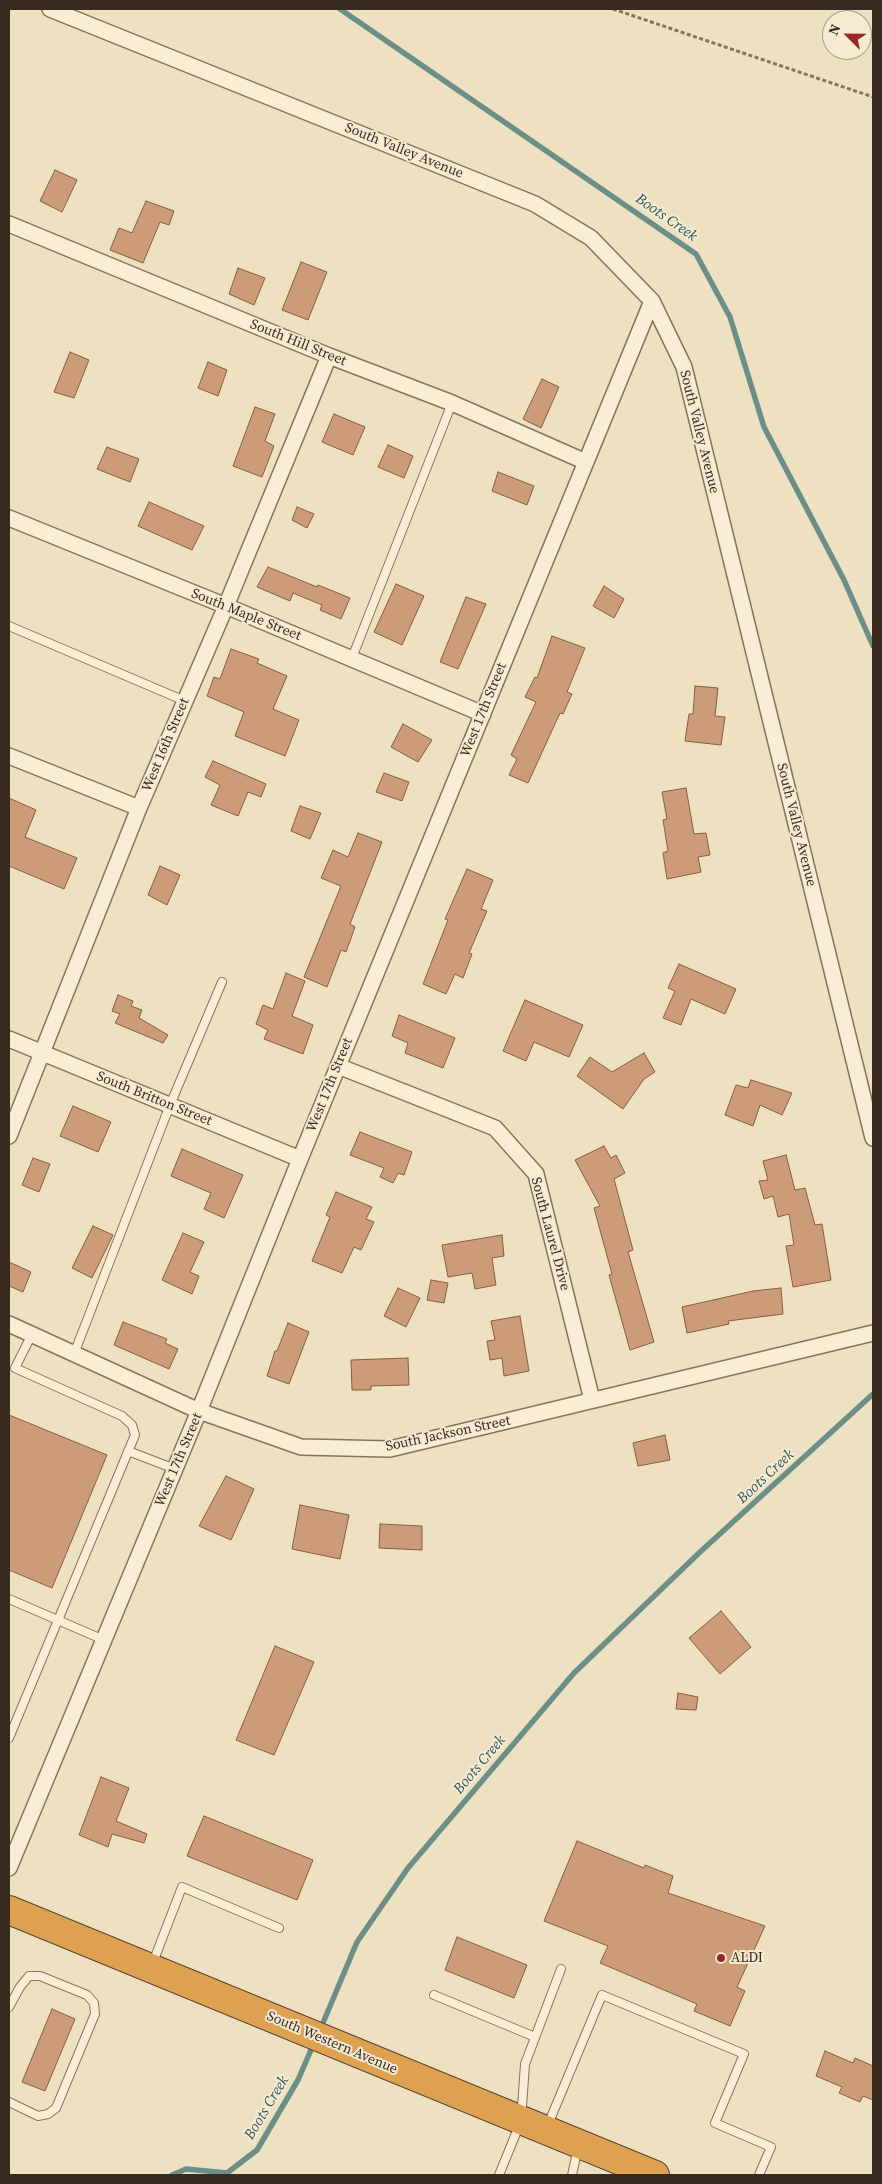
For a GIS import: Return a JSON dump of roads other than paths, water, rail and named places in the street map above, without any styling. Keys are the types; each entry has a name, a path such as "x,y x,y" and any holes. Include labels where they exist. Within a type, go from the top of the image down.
{"highway":[{"name":"South Western Avenue","path":"9,1910 654,2175"}],"street":[{"name":"South Valley Avenue","path":"50,9 535,204 591,238 652,301 684,367 873,1138"},
{"name":"South Hill Street","path":"9,224 329,356 452,403 586,462"},
{"name":"West 17th Street","path":"9,1868 200,1411 300,1159 652,301"},
{"name":"West 16th Street","path":"9,1136 139,808 226,606 329,356"},
{"name":"South Maple Street","path":"9,518 352,658 483,714"},
{"path":"9,756 139,808"},
{"name":"South Britton Street","path":"9,1039 300,1159"},
{"name":"South Laurel Drive","path":"338,1066 495,1128 536,1174 592,1400"},
{"name":"South Jackson Street","path":"9,1324 200,1411 301,1447 390,1449 873,1333"}],"lane":[{"path":"352,658 452,403"},
{"path":"9,626 185,701"},
{"path":"74,1354 170,1105 222,982"},
{"path":"9,1738 11,1729 135,1434 132,1425 122,1416 12,1367 32,1334"},
{"path":"128,1451 175,1469"},
{"path":"9,1599 104,1640"},
{"path":"150,1969 182,1887 280,1928"},
{"path":"533,2126 525,2064 561,1969"},
{"path":"9,2007 29,1976 40,1976 86,1995 94,2003 95,2014 56,2108 48,2114 38,2116 9,2102"},
{"path":"499,2175 533,2126 602,1994 744,2054 715,2123 771,2147 759,2175"},
{"path":"434,1996 535,2037"},
{"path":"572,2175 579,2145"}],"waterway":[{"name":"Boots Creek","path":"340,9 696,254 730,317 764,427 844,580 873,646"},
{"name":"Boots Creek","path":"320,2030 357,1942 408,1868 574,1673 699,1553 873,1394"},
{"name":"Boots Creek","path":"172,2175 186,2169 227,2173 257,2150 298,2080 314,2043"}],"place":[{"name":"ALDI","path":"721,1958"}]}
